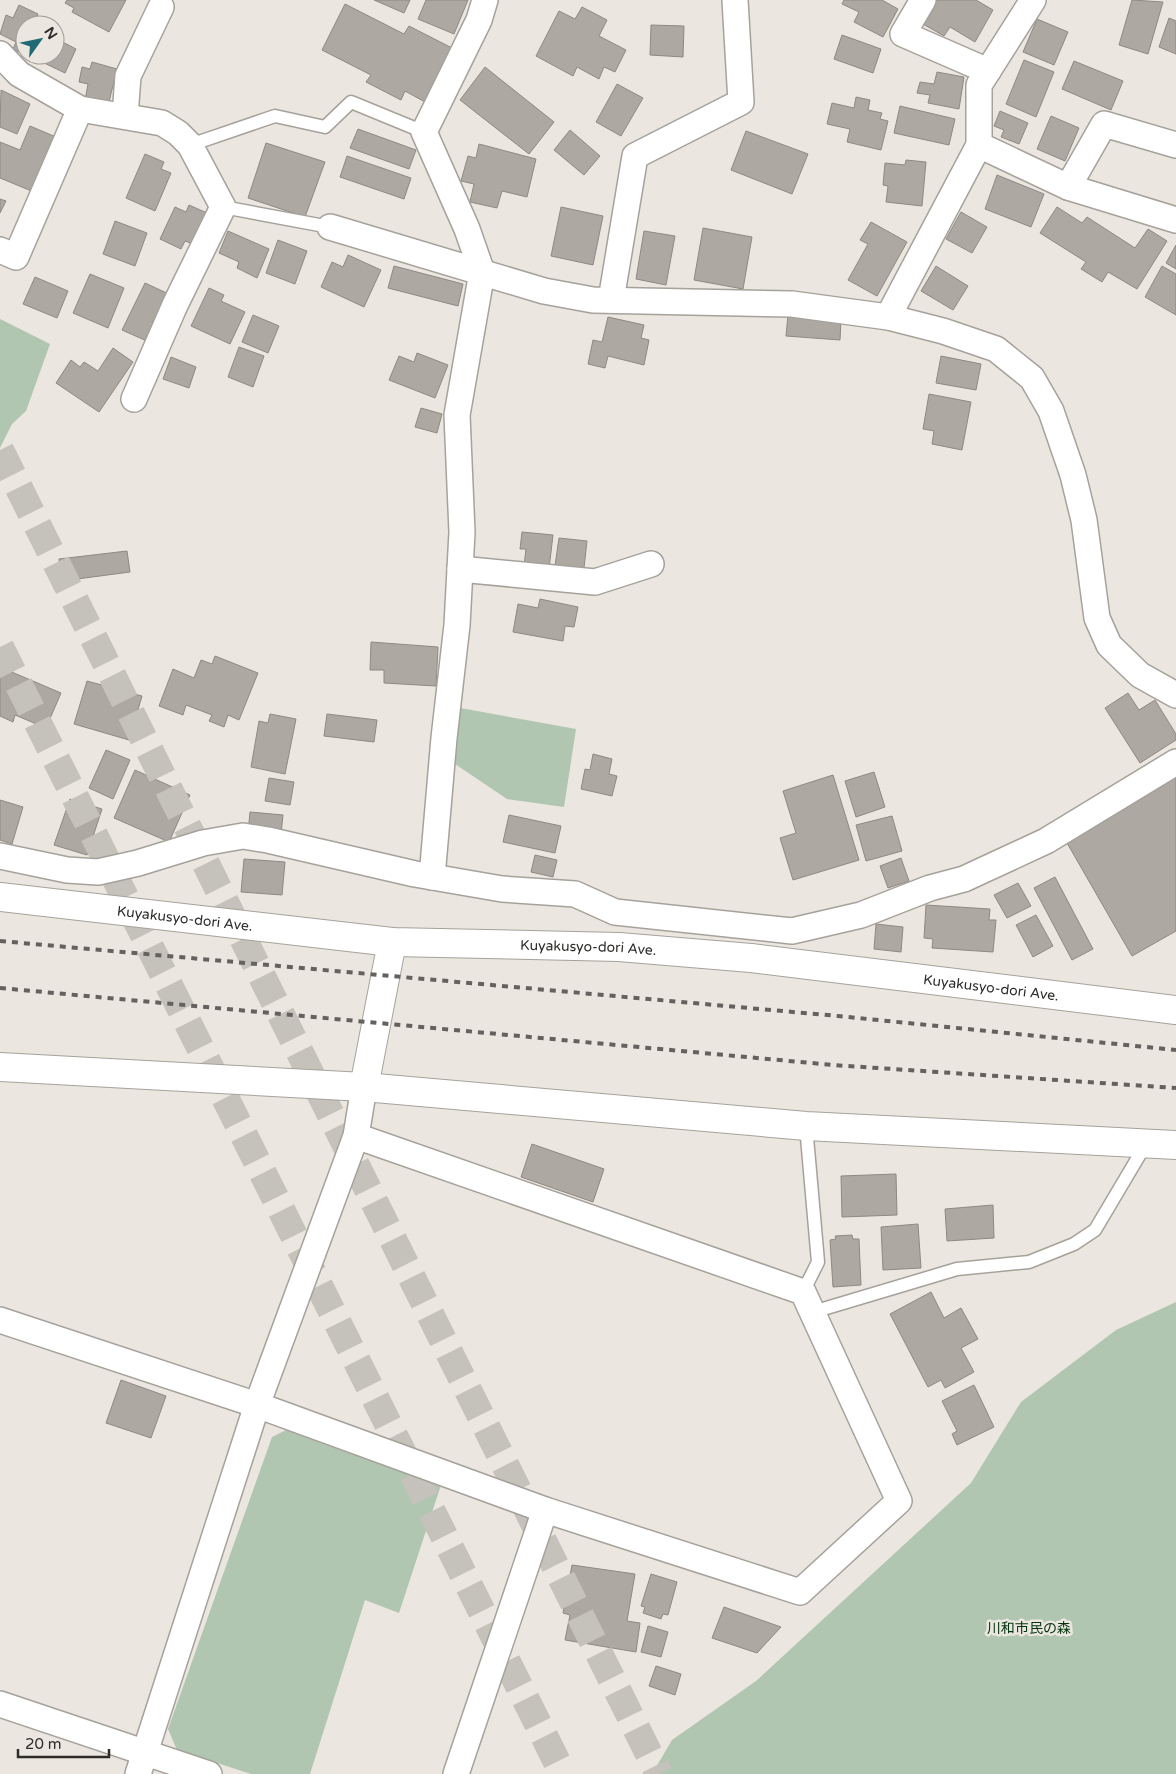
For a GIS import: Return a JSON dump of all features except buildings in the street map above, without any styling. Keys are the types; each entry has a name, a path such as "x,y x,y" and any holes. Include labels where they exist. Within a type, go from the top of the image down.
{"street":[{"path":"432,877 444,738 457,625 462,532 457,415 482,272 467,229 424,132 480,20 485,0"},
{"path":"611,300 635,156 741,102 734,0"},
{"path":"923,0 903,34 988,71"},
{"path":"888,317 979,145 979,85 1033,0"},
{"path":"125,116 128,76 160,7"},
{"path":"0,54 19,74 80,109 162,123 178,133 190,145 223,207 175,305 134,399"},
{"path":"0,250 16,257 80,109"},
{"path":"1068,186 1104,124 1176,145"},
{"path":"979,145 1068,186 1176,220"},
{"path":"330,227 544,291 593,300 792,304 888,317 943,331 996,349 1032,378 1051,411 1073,475 1084,520 1096,618 1109,645 1140,675 1176,695"},
{"path":"460,569 595,582 651,564"},
{"path":"0,856 67,870 98,872 138,863 203,843 243,836 432,877 502,889 575,894 615,912 792,930 861,915 930,888 964,879 1046,841 1176,762"},
{"name":"Kuyakusyo-dori Ave.","path":"0,897 392,942 619,947 751,958 1176,1010"},
{"path":"615,912 619,947"},
{"path":"142,1763 257,1405 356,1136 392,942"},
{"path":"0,1067 364,1087 806,1126 1176,1145"},
{"path":"0,1320 257,1405 544,1510 800,1592 898,1501 808,1302 356,1136"},
{"path":"456,1774 544,1510"},
{"path":"0,1704 142,1763 210,1774"}],"lane":[{"path":"190,145 275,116 325,127 351,102 424,132"},
{"path":"223,207 330,227"},
{"path":"806,1126 818,1262 808,1302 957,1269 1029,1262 1074,1244 1096,1230 1146,1144"}],"green space":[{"path":"0,319 50,344 26,411 12,424 0,448"},
{"path":"455,707 576,729 564,807 507,799 452,762"},
{"name":"川和市民の森","path":"1176,1302 1176,1774 652,1774 672,1740 756,1681 971,1483 1021,1402 1116,1330"},
{"path":"286,1430 442,1482 399,1613 365,1600 310,1774 251,1774 177,1750 168,1729 272,1437"}],"tunnel":[{"path":"0,450 659,1774"},
{"path":"0,647 563,1774"}],"railway":[{"path":"0,941 838,1016 1176,1050"},
{"path":"0,988 833,1065 1176,1088"}]}
